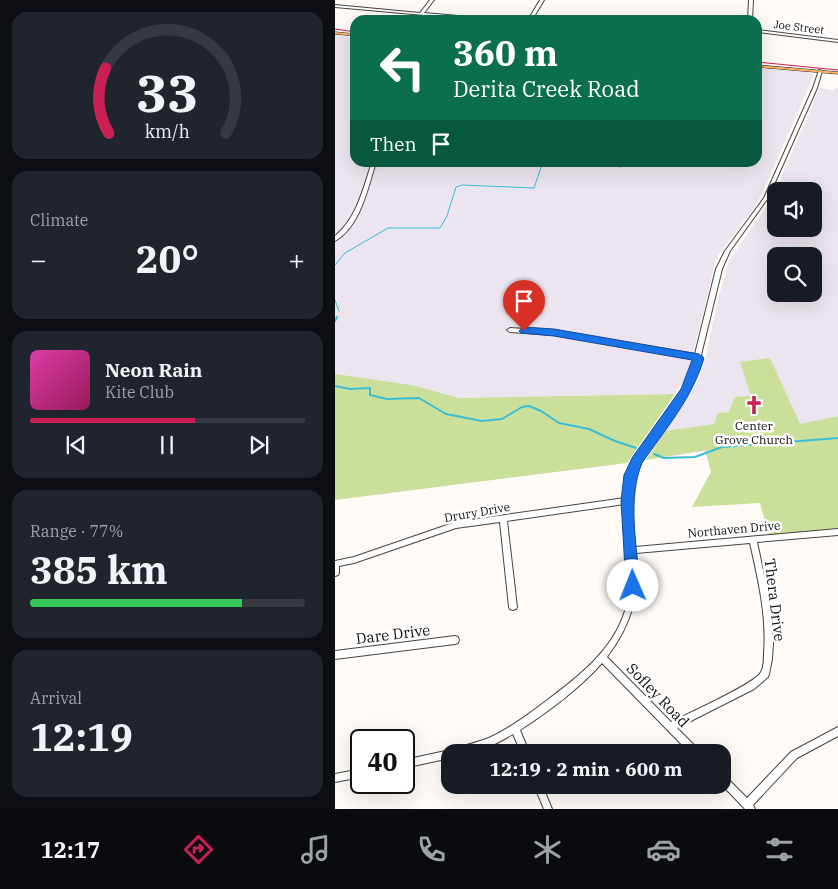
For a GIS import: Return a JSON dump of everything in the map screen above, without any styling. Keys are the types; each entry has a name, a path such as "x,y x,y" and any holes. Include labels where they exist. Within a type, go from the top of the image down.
{"main road":[{"path":"335,32 350,35"},
{"path":"762,66 838,73"}],"street":[{"path":"421,14 432,0"},
{"path":"533,15 542,0"},
{"path":"750,15 751,0"},
{"path":"335,6 433,15"},
{"name":"Joe Street","path":"762,33 838,41"},
{"path":"480,744 495,739 515,728 563,694 602,657 620,631 629,607 633,586 632,550 627,501 629,480 637,461 685,391 694,373 724,257 766,198 815,88 820,71"},
{"path":"335,239 353,221 372,167"},
{"path":"509,330 554,333 699,358"},
{"name":"Drury Drive","path":"335,564 367,556 447,528 627,501"},
{"path":"503,519 513,607"},
{"name":"Northaven Drive","path":"632,550 838,532"},
{"name":"Thera Drive","path":"670,727 751,686 765,674 768,652 766,608 753,540"},
{"path":"335,564 335,573"},
{"name":"Dare Drive","path":"335,655 455,640"},
{"name":"Sofley Road","path":"602,657 687,744"},
{"path":"515,728 522,744"},
{"path":"731,788 749,807 794,755 838,731"},
{"path":"415,762 441,756"},
{"path":"335,778 350,775"},
{"path":"542,794 548,809"}],"shaded area":[{"path":"335,35 350,37 350,167 762,167 762,68 809,72 814,75 754,208 719,254 715,263 691,362 684,380 675,394 335,400"},
{"path":"820,88 838,89 838,450 734,447 646,460 698,381 705,360 718,299 729,261 767,205 767,237 822,237 822,182 779,182"}],"green space":[{"path":"770,358 800,424 838,416 838,529 769,535 760,503 692,507 711,472 705,450 646,460 666,431 714,424 718,413 729,412 735,397 751,396 740,362"},
{"path":"335,374 411,385 459,398 675,394 627,463 335,500"}],"waterway":[{"path":"335,265 345,253 388,228 440,228 447,216 456,187 462,185 534,188 541,167"},
{"path":"335,300 339,311"},
{"path":"335,321 337,317"},
{"path":"335,386 350,389 370,388 370,395 387,399 419,398 446,414 482,421 502,419 522,407 529,406 541,411 559,423 589,429 636,448"},
{"path":"654,454 664,458 695,457 722,447 838,438"}],"railway":[{"path":"335,29 350,31"},
{"path":"762,62 838,70"}],"place":[{"name":"Center Grove Church","path":"754,405"}],"route":[{"path":"524,331 554,333 699,358 692,379 685,391 637,461 630,475 627,501 633,586"}]}
